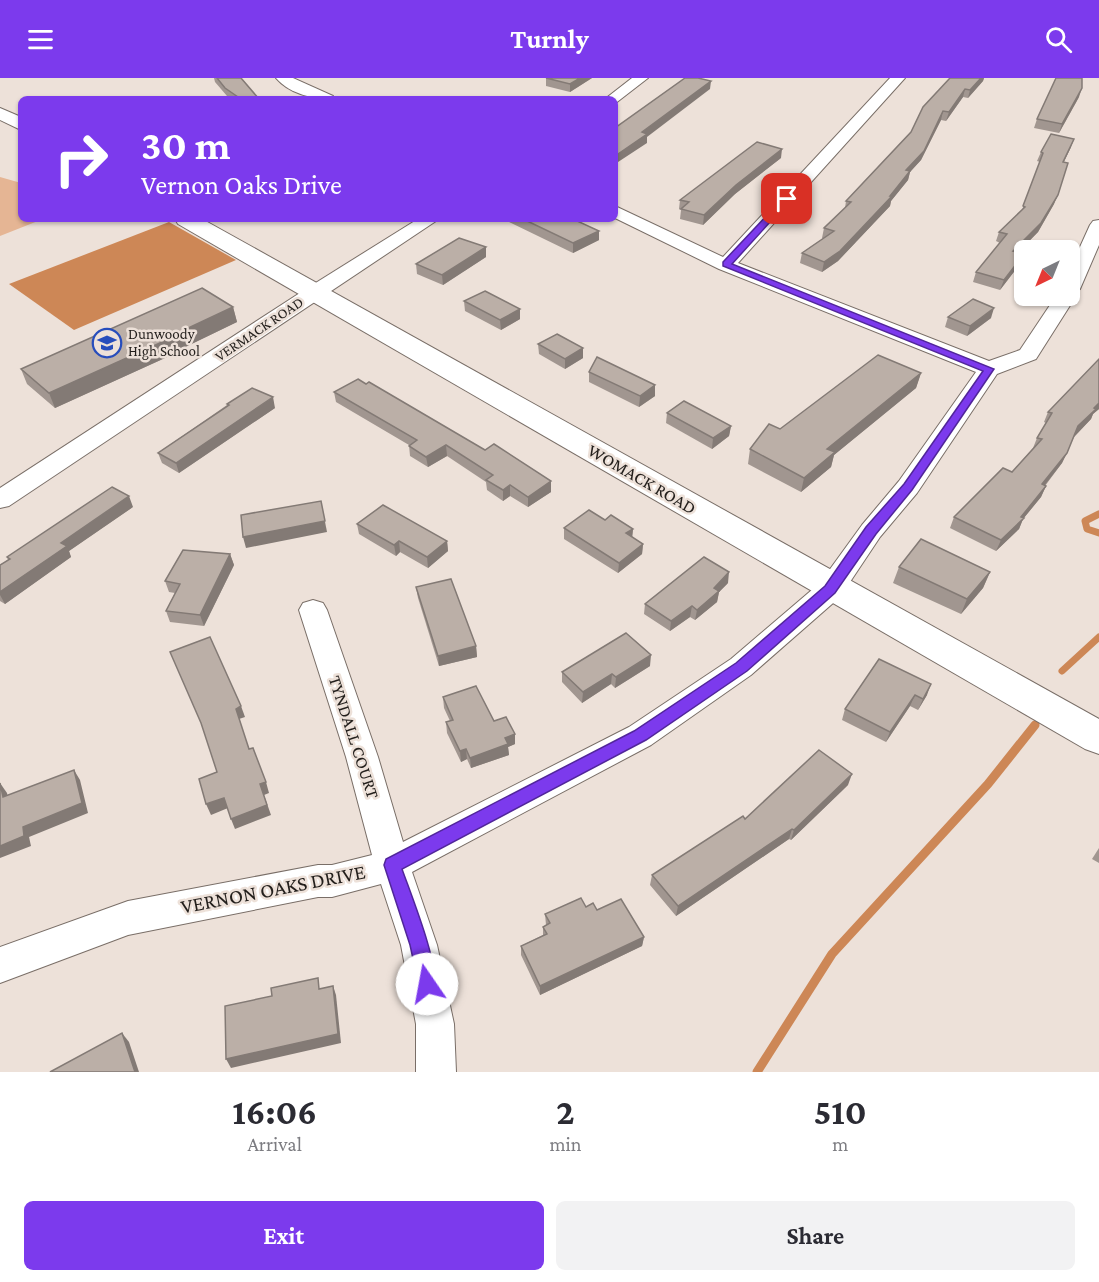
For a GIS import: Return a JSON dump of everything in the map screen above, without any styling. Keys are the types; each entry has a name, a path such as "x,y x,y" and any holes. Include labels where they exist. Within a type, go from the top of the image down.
{"street":[{"path":"283,78 299,88 320,96"},
{"path":"616,96 641,78"},
{"path":"726,264 898,78"},
{"path":"299,88 320,81"},
{"path":"0,113 18,122"},
{"path":"618,212 726,264 989,369 1029,354 1060,306"},
{"name":"WOMACK ROAD","path":"191,222 312,293 1099,738"},
{"name":"VERMACK ROAD","path":"0,500 312,293 425,222"},
{"path":"1080,267 1099,225"},
{"name":"VERNON OAKS DRIVE","path":"0,965 128,918 318,881 332,881 392,865 640,736 741,667 832,587 871,531 908,487 989,369"},
{"name":"TYNDALL COURT","path":"313,610 362,757 392,865 419,945 435,1024 436,1072"}],"shaded area":[{"path":"0,177 18,182 18,222 35,222 0,236"},
{"path":"169,222 236,260 74,330 9,284"}],"building":[{"path":"217,78 241,78 256,96 237,96 225,88"},
{"path":"546,78 580,78 570,84"},
{"path":"685,78 711,81 642,132 647,134 618,154 618,126"},
{"path":"950,78 981,78 970,90 965,89 949,112 943,111 924,151 906,170 910,171 890,196 892,196 840,251 824,262 802,253 834,231 824,228 851,202 846,201 911,132 923,107"},
{"path":"1056,78 1082,78 1082,88 1062,124 1037,119"},
{"path":"1051,134 1074,139 1063,162 1068,163 1058,195 1041,223 1024,240 1014,240 1014,267 1004,280 976,272 1007,234 999,232 1025,207 1023,206 1043,153 1041,152"},
{"path":"757,142 782,149 736,185 704,215 681,209 689,202 680,200"},
{"path":"529,222 580,222 599,231 573,243"},
{"path":"459,238 486,247 442,275 416,264"},
{"path":"202,288 233,307 169,337 171,338 49,393 21,369"},
{"path":"485,291 520,309 500,320 464,301"},
{"path":"973,299 994,308 970,326 948,317"},
{"path":"557,334 583,348 565,359 538,344"},
{"path":"878,355 921,373 827,449 835,452 804,478 750,449 769,424 780,429"},
{"path":"597,357 655,385 640,396 589,372"},
{"path":"1099,359 1099,403 1094,408 1096,409 1078,426 1067,453 1042,484 1046,486 1021,517 1024,518 1001,540 954,517 1003,468 1012,472 1042,439 1037,438 1052,413 1048,412"},
{"path":"358,379 366,384 369,382 485,450 494,444 551,481 528,497 510,485 503,490 486,480 493,475 446,445 426,457 409,446 417,440 334,392"},
{"path":"252,388 273,397 176,463 158,453 229,405 227,404"},
{"path":"684,401 731,426 713,438 667,413"},
{"path":"112,487 129,496 61,543 67,546 0,592 0,565 10,559 7,557"},
{"path":"321,501 325,521 243,537 241,515"},
{"path":"383,505 447,541 427,557 399,541 394,545 357,524"},
{"path":"589,510 605,520 611,515 633,529 626,533 643,544 619,563 564,528"},
{"path":"921,539 990,572 967,599 899,567"},
{"path":"183,550 230,554 200,615 166,611 180,584 165,581"},
{"path":"704,557 729,572 714,588 719,591 697,610 692,606 671,621 645,604"},
{"path":"451,579 476,646 438,656 416,587"},
{"path":"626,633 651,655 616,677 612,674 583,692 562,672"},
{"path":"210,637 241,706 236,709 249,749 253,748 266,782 260,784 267,805 231,819 224,798 206,804 199,779 217,772 201,723 170,652"},
{"path":"879,659 931,684 923,699 915,695 890,732 845,709"},
{"path":"476,686 494,721 506,717 515,734 505,738 508,744 470,758 466,749 460,751 446,722 453,720 443,697"},
{"path":"819,750 852,774 794,830 792,829 678,906 652,875 743,816 745,819"},
{"path":"74,770 82,803 23,827 24,836 0,846 0,783 3,797"},
{"path":"581,898 586,907 593,903 597,910 621,899 644,937 540,986 521,946 547,934 543,927 550,923 545,914"},
{"path":"318,978 319,989 333,986 338,1034 226,1059 225,1006 272,996 271,988"},
{"path":"122,1033 135,1072 50,1072"}],"waterway":[{"path":"1099,514 1085,521 1087,529 1099,533"},
{"path":"1062,671 1099,637"},
{"path":"757,1072 832,954 988,784 1035,725"}],"place":[{"name":"Dunwoody High School","path":"107,343"}],"route":[{"path":"427,984 419,945 392,865 640,736 741,667 830,590 871,531 908,487 989,369 726,264 787,199"}]}
